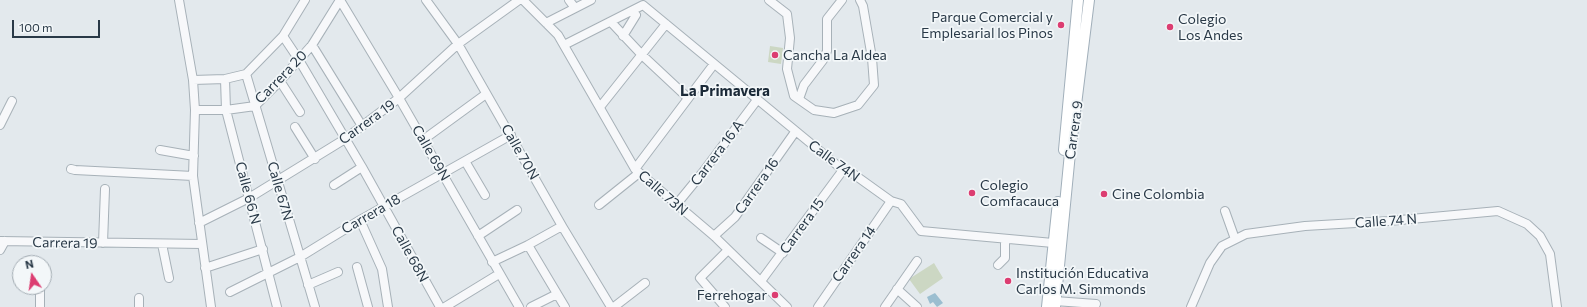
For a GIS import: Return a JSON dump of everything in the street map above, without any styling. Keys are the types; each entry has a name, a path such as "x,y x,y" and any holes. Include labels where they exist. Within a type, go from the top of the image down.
{"main road":[{"name":"Carrera 9","path":"1047,307 1068,114 1078,0"},
{"name":"Carrera 9","path":"1055,304 1070,153 1089,0"}],"street":[{"path":"179,0 193,80 195,110 194,176 211,307"},
{"path":"193,80 225,79 246,74 283,36 305,0"},
{"name":"Carrera 20","path":"195,110 226,110 255,106 312,45 340,0"},
{"name":"Calle 69N","path":"340,0 400,98 492,262 520,307"},
{"name":"Calle 70N","path":"426,0 458,44 562,226 612,307"},
{"name":"Carrera 19","path":"199,223 249,198 345,139 400,98 458,44 519,0"},
{"name":"Calle 73N","path":"523,0 558,35 637,171 714,236 787,307"},
{"path":"569,0 575,8"},
{"path":"546,23 591,0"},
{"path":"769,0 787,14 790,38 787,69 794,96 814,110 834,113 858,105 874,85 872,58 863,6 860,0"},
{"path":"799,99 804,86 823,60 827,51 827,19 842,0"},
{"name":"Calle 74N","path":"632,11 643,5 842,170 852,173 891,201 901,204 920,231 1053,243"},
{"path":"564,45 632,11 636,15 623,36"},
{"path":"611,22 642,55 688,98"},
{"path":"600,107 666,24"},
{"name":"Calle 68N","path":"283,36 299,60 362,167 440,307"},
{"path":"312,45 362,126"},
{"path":"599,205 637,171 688,98 714,64"},
{"name":"Calle 67N","path":"246,74 315,307"},
{"name":"Calle 66 N","path":"225,79 226,110 277,307"},
{"path":"280,81 300,112"},
{"path":"423,140 486,94"},
{"name":"Carrera 16 A","path":"676,205 704,172 757,100"},
{"path":"0,125 12,101"},
{"path":"295,126 314,159"},
{"name":"Carrera 16","path":"714,236 735,217 795,132"},
{"name":"Carrera 18","path":"230,292 300,257 360,220 511,135"},
{"path":"160,150 194,156"},
{"path":"466,161 485,195"},
{"path":"334,185 362,167"},
{"path":"71,168 75,170 194,176"},
{"name":"Carrera 15","path":"761,281 783,253 842,170"},
{"path":"103,243 105,189"},
{"name":"Carrera 14","path":"818,307 891,201"},
{"path":"478,236 517,210"},
{"name":"Calle 74 N","path":"1191,307 1210,263 1222,246 1246,234 1305,226 1389,221 1498,211 1527,224 1540,236 1550,254 1557,307"},
{"path":"1225,212 1235,240"},
{"path":"360,220 382,269 388,307"},
{"path":"492,262 528,245 562,226"},
{"path":"761,238 783,253"},
{"path":"998,265 1005,258 1005,238"},
{"path":"0,250 2,241"},
{"name":"Carrera 19","path":"2,241 202,244"},
{"path":"162,244 169,278"},
{"path":"528,245 565,307"},
{"path":"205,268 263,249"},
{"path":"725,307 700,278 728,250"},
{"path":"885,307 917,261"},
{"path":"358,267 368,307"},
{"path":"308,285 338,272"},
{"path":"445,307 499,274"},
{"path":"612,307 645,283"},
{"path":"897,289 917,307"},
{"path":"531,307 557,294"},
{"path":"40,295 40,307"},
{"path":"139,298 139,307"},
{"path":"1055,304 1096,304"}],"green space":[{"name":"Cancha La Aldea","path":"770,46 783,48 781,64 768,62"},
{"path":"934,263 943,278 920,294 909,279"}],"water":[{"path":"935,293 943,303 937,307 933,302 930,304 927,297"}],"place":[{"name":"Parque Comercial y Emplesarial los Pinos","path":"1061,25"},
{"name":"Colegio Los Andes","path":"1170,27"},
{"name":"Cancha La Aldea","path":"775,55"},
{"name":"Colegio Comfacauca","path":"972,193"},
{"name":"Cine Colombia","path":"1104,194"},
{"name":"Institución Educativa Carlos M. Simmonds","path":"1008,281"},
{"name":"Ferrehogar","path":"775,295"}],"district":[{"name":"La Primavera","path":"725,91"}]}
